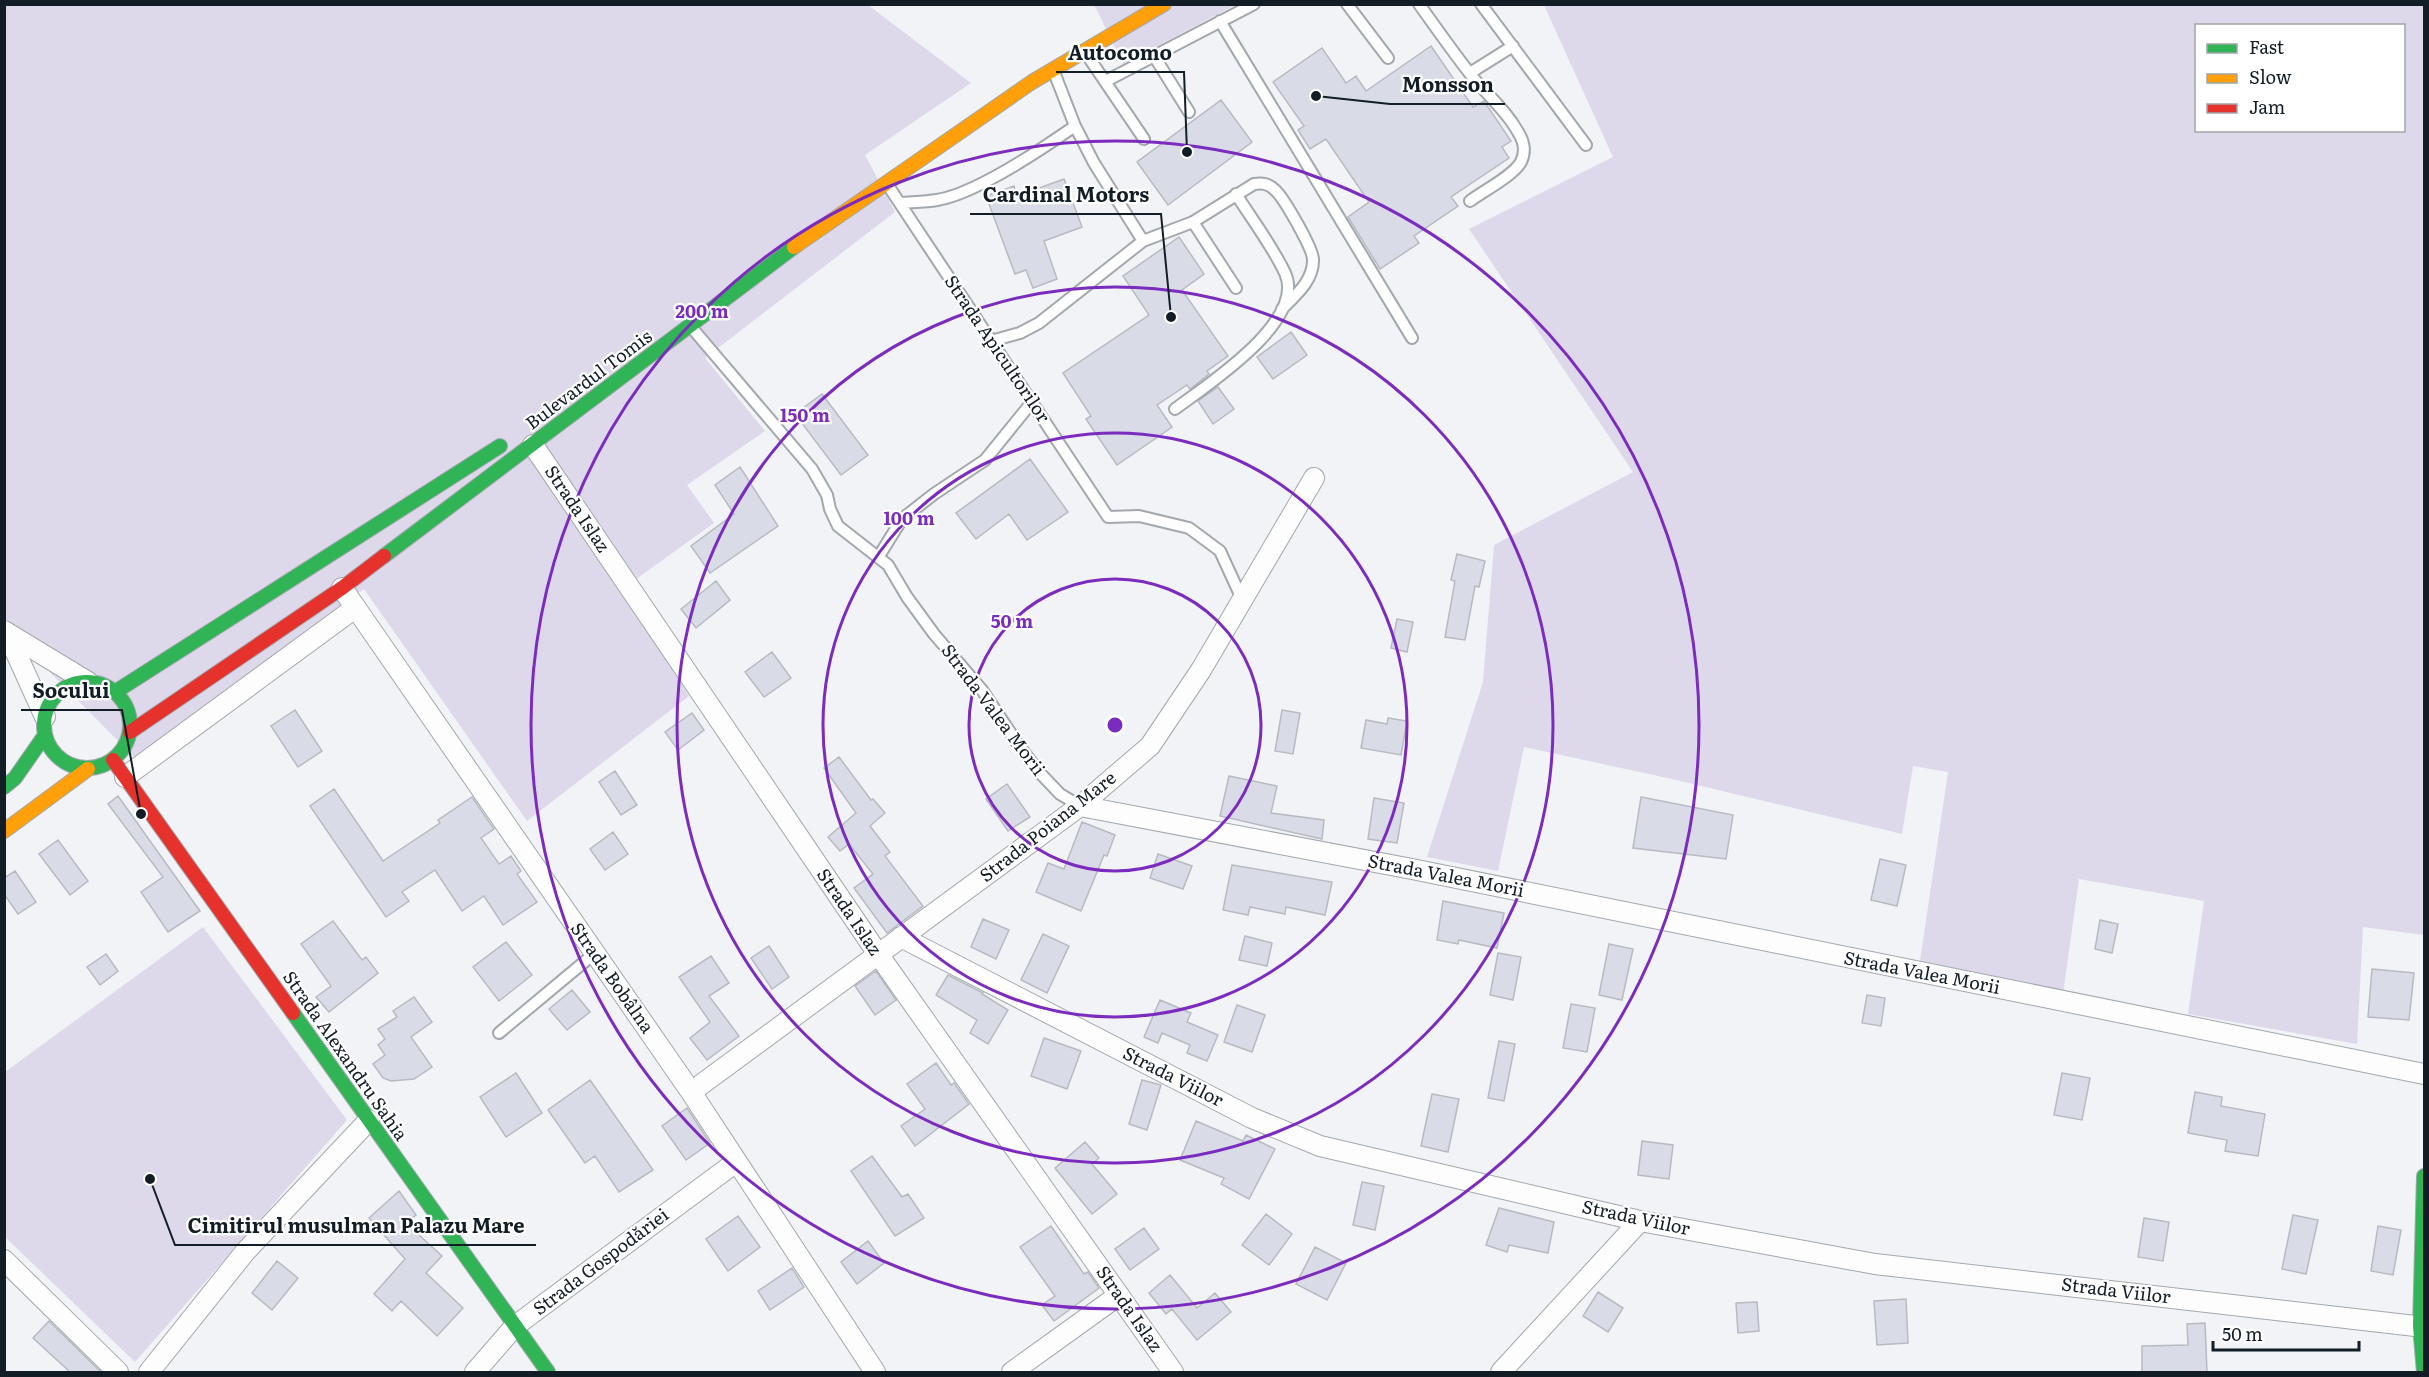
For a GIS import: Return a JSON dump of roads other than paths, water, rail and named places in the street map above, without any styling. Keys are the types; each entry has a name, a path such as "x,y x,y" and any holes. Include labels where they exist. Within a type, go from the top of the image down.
{"main road":[{"name":"Bulevardul Tomis","path":"130,732 342,588 790,250 885,182 1053,70 1164,4"},
{"name":"Bulevardul Tomis","path":"115,692 508,441"},
{"path":"4,787 15,778 45,726 53,698 69,686 88,682 103,685 115,692 125,703 130,717 130,732 124,748 113,760 101,767 88,769 69,765 53,753 45,726"},
{"name":"Strada Alexandru Sahia","path":"113,760 548,1372"},
{"path":"4,831 88,769"},
{"path":"2424,1176 2422,1326 2424,1372"}],"street":[{"name":"Strada Islaz","path":"533,445 878,954 1173,1372"},
{"name":"Strada Poiana Mare","path":"691,1092 1080,806 1150,746 1201,670 1314,478"},
{"name":"Strada Bobâlna","path":"342,588 691,1092 875,1372"},
{"path":"125,777 355,608"},
{"path":"6,632 88,682"},
{"path":"6,632 45,726"},
{"name":"Strada Valea Morii","path":"1080,806 1412,869 2424,1074"},
{"name":"Strada Viilor","path":"901,937 1252,1118 1320,1146 1640,1221 1875,1264 2422,1326"},
{"path":"149,1372 245,1252 369,1120"},
{"name":"Strada Gospodăriei","path":"475,1372 515,1326 736,1162"},
{"path":"1501,1372 1640,1221"},
{"path":"4,1260 118,1372"},
{"path":"1012,1372 1119,1295"}],"lane":[{"path":"1106,81 1254,4"},
{"path":"1347,4 1388,58"},
{"path":"1419,4 1470,73 1493,98 1518,132 1524,152 1521,163 1513,171 1470,201"},
{"path":"1481,4 1586,145"},
{"path":"1220,21 1412,338"},
{"path":"1470,73 1513,46"},
{"path":"1084,52 1144,139"},
{"path":"1154,56 1190,112"},
{"path":"1053,70 1094,163 1143,241"},
{"path":"900,203 938,200 965,191 1049,145 1076,126"},
{"name":"Strada Apicultorilor","path":"885,182 1107,517 1139,516 1189,528 1220,552 1242,599"},
{"path":"991,341 1020,333 1039,323 1143,241 1193,222 1254,184 1265,183 1276,190 1307,242 1313,258 1310,276 1304,286 1282,309"},
{"path":"1175,409 1247,354 1274,324 1287,292 1286,274 1236,194"},
{"path":"1193,222 1236,288"},
{"name":"Strada Valea Morii","path":"690,326 812,469 827,495 830,509 838,526 888,565 907,597 934,634 982,690 1039,772 1060,794 1080,806"},
{"path":"879,556 902,519 934,494 985,460 1032,402"},
{"path":"498,1033 595,953"}],"place":[{"name":"Monsson","path":"1316,96"},
{"name":"Autocomo","path":"1187,152"},
{"name":"Cardinal Motors","path":"1171,317"},
{"name":"Socului","path":"141,814"},
{"name":"Cimitirul musulman Palazu Mare","path":"150,1179"}]}
